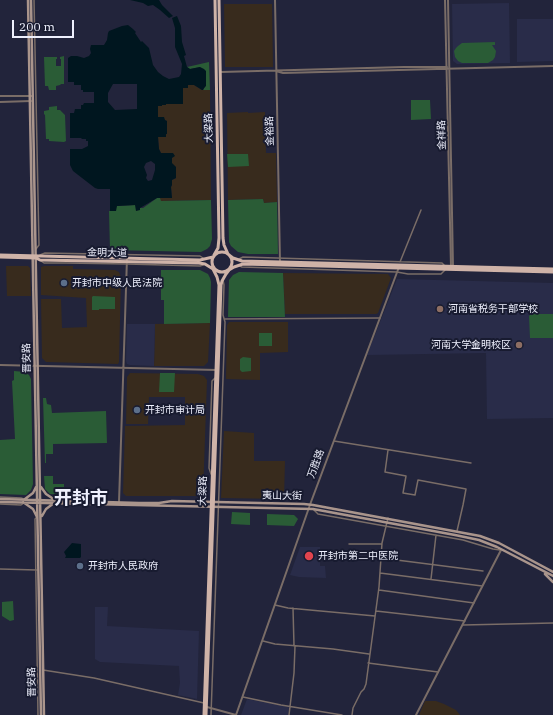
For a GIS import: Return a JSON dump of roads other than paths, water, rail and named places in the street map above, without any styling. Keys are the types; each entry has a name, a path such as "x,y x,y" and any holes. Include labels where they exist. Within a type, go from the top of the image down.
{"main road":[{"name":"晋安路","path":"31,0 36,257"},
{"name":"大梁路","path":"213,256 218,248 219,238 215,0"},
{"name":"大梁路","path":"219,0 224,242 225,248 229,255"},
{"name":"晋安路","path":"32,101 36,249 36,366 39,485 37,570 42,715"},
{"path":"398,269 280,260 242,261 225,252 220,252 213,256 211,264 213,268 222,273 243,264 398,269 452,268 553,271"},
{"path":"229,255 232,262 232,266 229,270"},
{"name":"金明大道","path":"0,256 199,263 213,268"},
{"name":"金明大道","path":"127,261 200,260 213,256"},
{"name":"大梁路","path":"205,715 219,285 213,268"},
{"name":"大梁路","path":"212,502 221,285 229,270"},
{"path":"39,485 55,502 38,517 33,509 24,501 39,485"},
{"name":"夷山大街","path":"0,501 309,509 468,538 486,543 553,576"},
{"name":"夷山大街","path":"55,502 219,502 310,504 480,536 493,540 553,572"},
{"name":"大梁路","path":"205,715 204,703 212,507"},
{"name":"晋安路","path":"38,517 43,670 42,715"},
{"path":"542,571 553,582"}],"street":[{"path":"31,0 39,245 36,249"},
{"name":"金裕路","path":"275,0 280,260"},
{"name":"金祥路","path":"447,0 452,268"},
{"path":"220,72 404,67 453,68 553,66"},
{"path":"0,96 32,96"},
{"path":"0,102 32,101"},
{"path":"280,260 401,262 442,263 445,268 441,274 408,274 398,269 401,262 421,210"},
{"path":"118,502 127,261 44,263 36,257 45,253 200,256 205,259"},
{"name":"万胜路","path":"236,715 310,504 398,269"},
{"path":"211,715 225,322 223,316 223,279"},
{"path":"224,319 380,318"},
{"path":"0,365 217,370"},
{"path":"334,441 470,463"},
{"path":"388,450 385,472 406,476 403,493 415,495 418,480 466,489 457,531"},
{"path":"0,501 21,505 24,501"},
{"path":"352,715 361,692 365,687 376,611 382,544 388,518"},
{"path":"387,524 501,550 416,715"},
{"path":"431,580 436,535"},
{"path":"350,544 382,544"},
{"path":"381,558 483,571"},
{"path":"0,569 37,570 38,715"},
{"path":"380,573 482,586"},
{"path":"378,590 474,603"},
{"path":"275,605 375,616"},
{"path":"289,715 294,673 293,608"},
{"path":"376,611 465,621"},
{"path":"463,625 553,623"},
{"path":"263,641 294,646 333,648 369,654"},
{"path":"368,664 438,672"},
{"path":"43,670 94,678 204,703"},
{"path":"243,696 290,707 342,715"},
{"path":"206,707 236,715"}],"place":[{"name":"开封市中级人民法院","path":"64,283"},
{"name":"河南省税务干部学校","path":"440,309"},
{"name":"河南大学金明校区","path":"519,345"},
{"name":"开封市审计局","path":"137,410"},
{"name":"开封市第二中医院","path":"309,556"},
{"name":"开封市人民政府","path":"80,566"}],"district":[{"name":"开封市","path":"81,499"}]}
